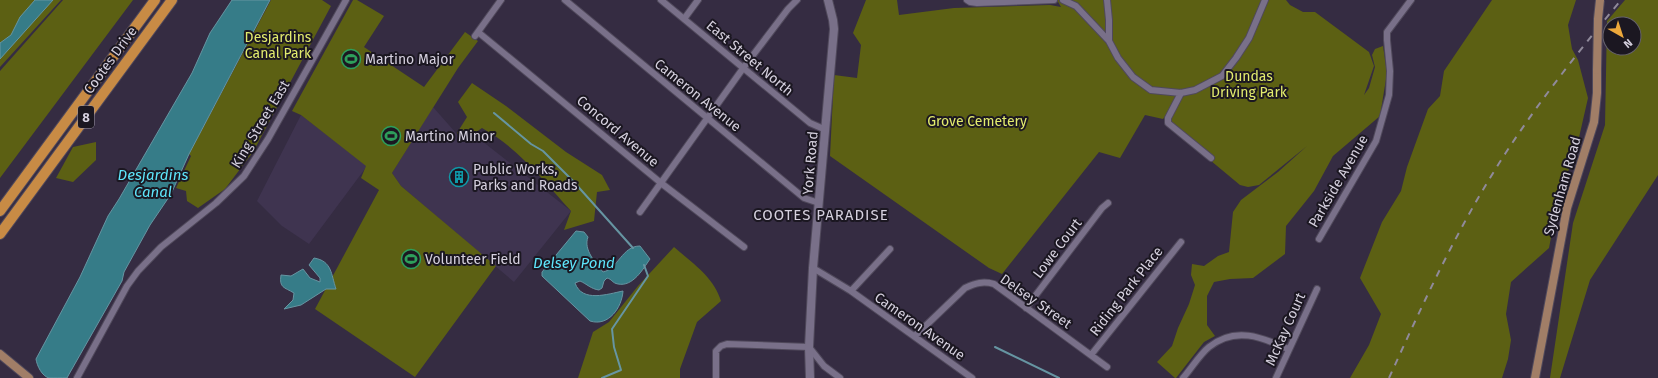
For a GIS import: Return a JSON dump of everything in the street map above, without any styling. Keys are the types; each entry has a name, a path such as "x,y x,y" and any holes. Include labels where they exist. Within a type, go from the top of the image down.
{"main road":[{"name":"Cootes Drive","path":"0,211 155,0"},
{"name":"Cootes Drive","path":"0,234 172,0"},
{"name":"Sydenham Road","path":"1535,378 1567,208 1594,122 1597,93 1598,19 1600,0"},
{"path":"0,354 30,378"}],"street":[{"name":"King Street East","path":"77,378 127,286 138,271 161,247 216,203 244,176 268,139 346,0"},
{"name":"Concord Avenue","path":"501,0 477,34 661,183 744,247"},
{"name":"Cameron Avenue","path":"565,0 804,198 819,203"},
{"name":"East Street North","path":"661,0 810,123 826,130"},
{"path":"684,19 698,0"},
{"path":"640,212 744,68 788,9 797,0"},
{"name":"York Road","path":"810,378 809,347 813,268 834,29 834,20 828,0"},
{"path":"968,0 970,2 977,3 1054,0"},
{"path":"1063,0 1076,6 1109,41 1118,58 1133,77 1140,83 1151,90 1181,93 1195,90 1222,76 1249,38 1265,0"},
{"path":"1107,0 1109,41"},
{"name":"Parkside Avenue","path":"1319,239 1376,141 1389,95 1390,71 1387,32 1411,0"},
{"path":"1181,93 1168,118 1168,123 1211,158"},
{"name":"Lowe Court","path":"1026,308 1102,208 1108,203"},
{"name":"Riding Park Place","path":"1091,356 1181,242"},
{"path":"851,291 890,249"},
{"name":"Cameron Avenue","path":"813,268 851,291 972,378"},
{"name":"Delsey Street","path":"915,336 966,288 984,281 994,284 1107,367"},
{"name":"McKay Court","path":"1276,378 1288,349 1317,289"},
{"path":"1183,378 1209,347 1228,337 1246,335 1265,339 1288,349"},
{"path":"716,378 716,350 724,345 809,347 824,366 840,378"}],"shaded area":[{"path":"433,107 463,141 473,134 571,211 514,282 401,186 392,173"},
{"path":"301,115 367,166 309,244 282,226 257,201"}],"green space":[{"path":"0,0 61,0 0,67"},
{"path":"63,0 133,0 0,178 0,71"},
{"name":"Desjardins Canal Park","path":"271,0 322,0 331,6 253,152 225,189 198,208 187,201 186,191 176,188 191,156 189,154"},
{"path":"353,0 357,0 384,16 364,47 424,87 465,32 478,41 458,68 392,173 401,186 496,266 415,377 315,309 379,190 361,178 366,166 301,115 292,111"},
{"path":"866,0 897,0 899,15 954,8 1050,5 1061,7 1057,0 1286,0 1290,5 1303,12 1315,12 1369,52 1374,66 1364,95 1369,88 1375,67 1372,55 1375,49 1383,46 1387,73 1380,116 1333,156 1314,191 1286,226 1285,254 1253,278 1230,279 1214,282 1207,296 1207,325 1215,336 1204,342 1175,378 1157,362 1172,346 1189,304 1195,285 1191,275 1192,264 1204,266 1218,256 1229,252 1233,212 1241,200 1278,172 1307,146 1259,185 1248,187 1240,185 1169,126 1168,117 1166,115 1163,119 1145,115 1120,158 1099,152 1002,274 989,268 830,156 834,75 857,78 861,45 853,33"},
{"path":"1492,0 1576,0 1568,25 1572,49 1578,60 1588,98 1575,155 1560,190 1549,248 1511,282 1506,314 1511,340 1508,359 1502,378 1350,378 1369,345 1381,314 1360,278 1382,222 1401,191 1407,167 1428,109 1440,96 1444,71"},
{"path":"1625,0 1658,0 1658,175 1590,280 1560,378 1550,378 1573,223 1605,125 1606,56 1642,56 1642,16 1611,16"},
{"path":"472,83 506,106 566,152 602,175 610,190 597,192 594,221 564,230 571,211 530,165 519,155 495,136 482,128 463,141 457,133 467,117 458,102"},
{"path":"96,142 96,160 73,182 56,178 73,147"},
{"path":"674,247 702,271 718,292 721,301 697,322 680,369 680,378 578,378 593,332 609,322 638,286"}],"water":[{"path":"35,0 53,0 0,59 0,43 11,35 20,17"},
{"name":"Desjardins Canal","path":"232,0 270,0 189,154 171,194 150,225 124,272 122,281 67,378 46,377 37,365 36,359 80,277 108,216 192,73 210,33"},
{"name":"Delsey Pond","path":"576,231 584,232 588,237 587,247 603,272 613,267 624,253 634,247 640,246 650,259 641,272 628,283 618,284 607,278 604,281 602,288 599,290 591,288 580,281 575,283 578,289 589,295 596,296 623,291 617,309 609,318 603,321 590,321 542,276 542,272"},
{"path":"314,258 328,265 332,273 336,289 326,289 301,305 284,309 293,300 294,293 283,287 281,275 291,276 303,269 310,278 320,282 320,278 309,265"}],"waterway":[{"path":"494,113 531,144 543,151 573,181 633,248"},
{"path":"602,378 621,370 614,347 612,329 648,276 644,265"},
{"path":"995,347 1059,378"}],"railway":[{"path":"1389,378 1449,251 1490,178 1552,87 1621,0"}],"place":[{"name":"Martino Major","path":"351,59"},
{"name":"Martino Minor","path":"391,136"},
{"name":"Public Works, Parks and Roads","path":"459,177"},
{"name":"Volunteer Field","path":"411,259"}],"district":[{"name":"COOTES PARADISE","path":"821,215"}],"park label":[{"name":"Dundas Driving Park","path":"1249,84"},
{"name":"Grove Cemetery","path":"977,121"}]}
